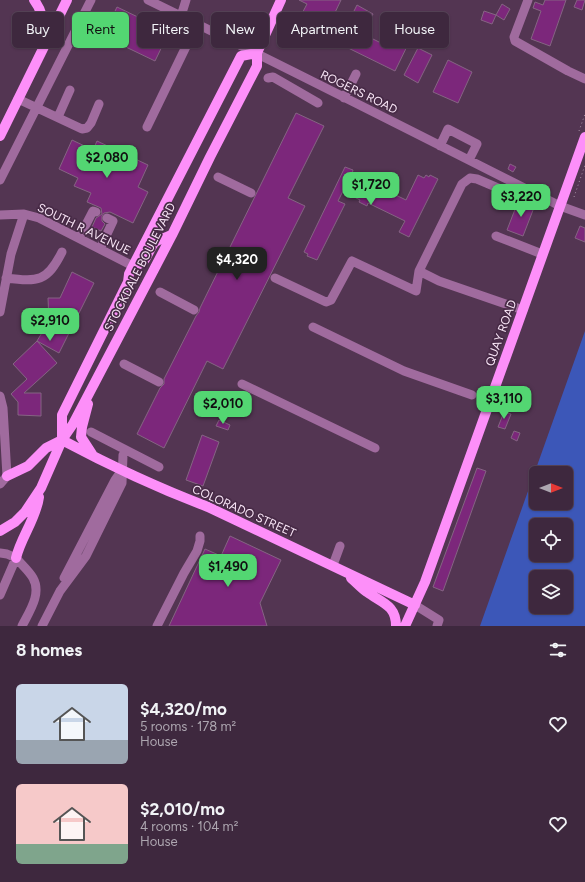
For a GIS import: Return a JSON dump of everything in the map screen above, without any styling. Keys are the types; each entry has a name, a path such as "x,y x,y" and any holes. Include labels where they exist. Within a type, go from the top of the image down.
{"main road":[{"path":"34,0 42,17 44,29 37,61"},
{"path":"0,136 67,0"},
{"name":"STOCKDALE BOULEVARD","path":"0,531 14,522 25,512 40,488 62,440 73,424 172,235 257,66 257,53 282,0"},
{"path":"3,480 28,466 46,448 62,440 62,415 128,282 129,274 133,266 241,56 257,53"},
{"name":"QUAY ROAD","path":"405,626 425,582 585,137"},
{"path":"133,266 146,260 155,242 172,235"},
{"path":"92,388 82,427 81,437 92,455"},
{"name":"COLORADO STREET","path":"62,440 337,567 415,605"},
{"path":"16,558 17,552 30,526 38,504 40,488"},
{"path":"337,567 367,592 392,609 395,614 396,626"}],"street":[{"path":"0,180 91,0"},
{"name":"ROGERS ROAD","path":"148,0 173,12"},
{"path":"182,12 186,0"},
{"path":"528,0 514,37 515,41 585,79"},
{"name":"ROGERS ROAD","path":"203,27 560,206 585,215"},
{"path":"146,127 185,48"},
{"path":"344,98 356,74"},
{"path":"268,78 273,77 318,103"},
{"path":"300,92 306,79"},
{"path":"58,117 70,90"},
{"path":"18,99 82,129 87,128 91,123 100,104"},
{"path":"440,146 448,129 477,144 469,160"},
{"path":"218,177 251,193"},
{"path":"275,278 326,302 331,300 352,262 416,291 419,271 462,184 470,178 477,179 512,194"},
{"path":"79,238 93,211 96,212"},
{"path":"0,312 11,254 24,214"},
{"name":"SOUTH R AVENUE","path":"2,215 24,214 39,218 133,266"},
{"path":"2,215 18,230"},
{"path":"100,249 113,221 107,218"},
{"path":"496,236 542,254"},
{"path":"6,278 28,281 42,277 54,268 62,252"},
{"path":"419,271 439,281 523,310"},
{"path":"160,292 194,310"},
{"path":"313,327 404,371 472,395"},
{"path":"124,364 159,382"},
{"path":"242,384 375,448"},
{"path":"0,396 3,408 3,480"},
{"path":"91,432 159,467"},
{"path":"42,626 60,591 87,563 96,546 122,483 123,455 126,450"},
{"path":"60,591 64,578 122,469"},
{"path":"157,626 197,551 200,536"},
{"path":"337,567 340,546"},
{"path":"79,551 87,563"},
{"path":"0,553 16,558 33,578 36,588 35,600 22,626"},
{"path":"0,595 16,558"},
{"path":"415,605 439,620 437,626"}],"path":[{"path":"574,197 585,166"}],"water":[{"path":"585,331 585,626 480,626 529,488 529,510 573,510 573,466 537,466"}],"building":[{"path":"299,0 341,0 335,12 303,12 307,4"},
{"path":"545,0 566,0 550,46 531,39 541,11 533,8 535,2 543,5"},
{"path":"577,0 585,0 582,10 574,7"},
{"path":"502,4 510,9 504,20 496,15"},
{"path":"357,5 369,12 354,12"},
{"path":"117,7 127,12 115,12"},
{"path":"484,11 496,15 492,24 481,20"},
{"path":"129,13 137,17 137,48 161,48 155,61 128,48"},
{"path":"372,38 380,42 380,48 406,48 395,71 348,48 372,48"},
{"path":"418,48 432,55 418,83 404,75"},
{"path":"448,60 472,72 458,103 433,92"},
{"path":"296,113 324,126 288,198 305,206 223,369 207,361 164,448 137,434 160,388 164,384 164,379 199,312"},
{"path":"72,140 93,150 97,141 148,165 138,187 148,192 133,223 110,212 104,213 102,216 102,221 105,224 101,231 92,227 96,218 102,214 101,208 87,202 91,193 74,186 78,178 59,169"},
{"path":"510,164 516,167 513,172 508,169"},
{"path":"345,167 353,170 352,174 406,200 418,175 424,178 426,175 429,177 430,175 438,179 409,237 399,232 405,221 368,203 367,206 359,202 360,200 343,191 338,201 345,204 317,260 307,256 308,254 304,252"},
{"path":"519,199 535,205 523,236 507,230"},
{"path":"580,226 585,228 585,242 575,238"},
{"path":"72,272 94,283 59,353 37,341 49,321 48,298 60,298"},
{"path":"37,341 57,363 24,393 41,393 41,416 18,415 18,402 11,394 27,379 13,364"},
{"path":"512,392 524,396 521,403 509,398"},
{"path":"504,412 511,414 505,429 498,427"},
{"path":"219,420 230,425 228,430 216,426"},
{"path":"514,431 520,433 517,441 511,438"},
{"path":"202,435 219,442 203,486 186,480"},
{"path":"477,468 486,471 443,591 433,587"},
{"path":"230,536 281,560 260,603 267,626 169,626 205,549 221,556"}]}
